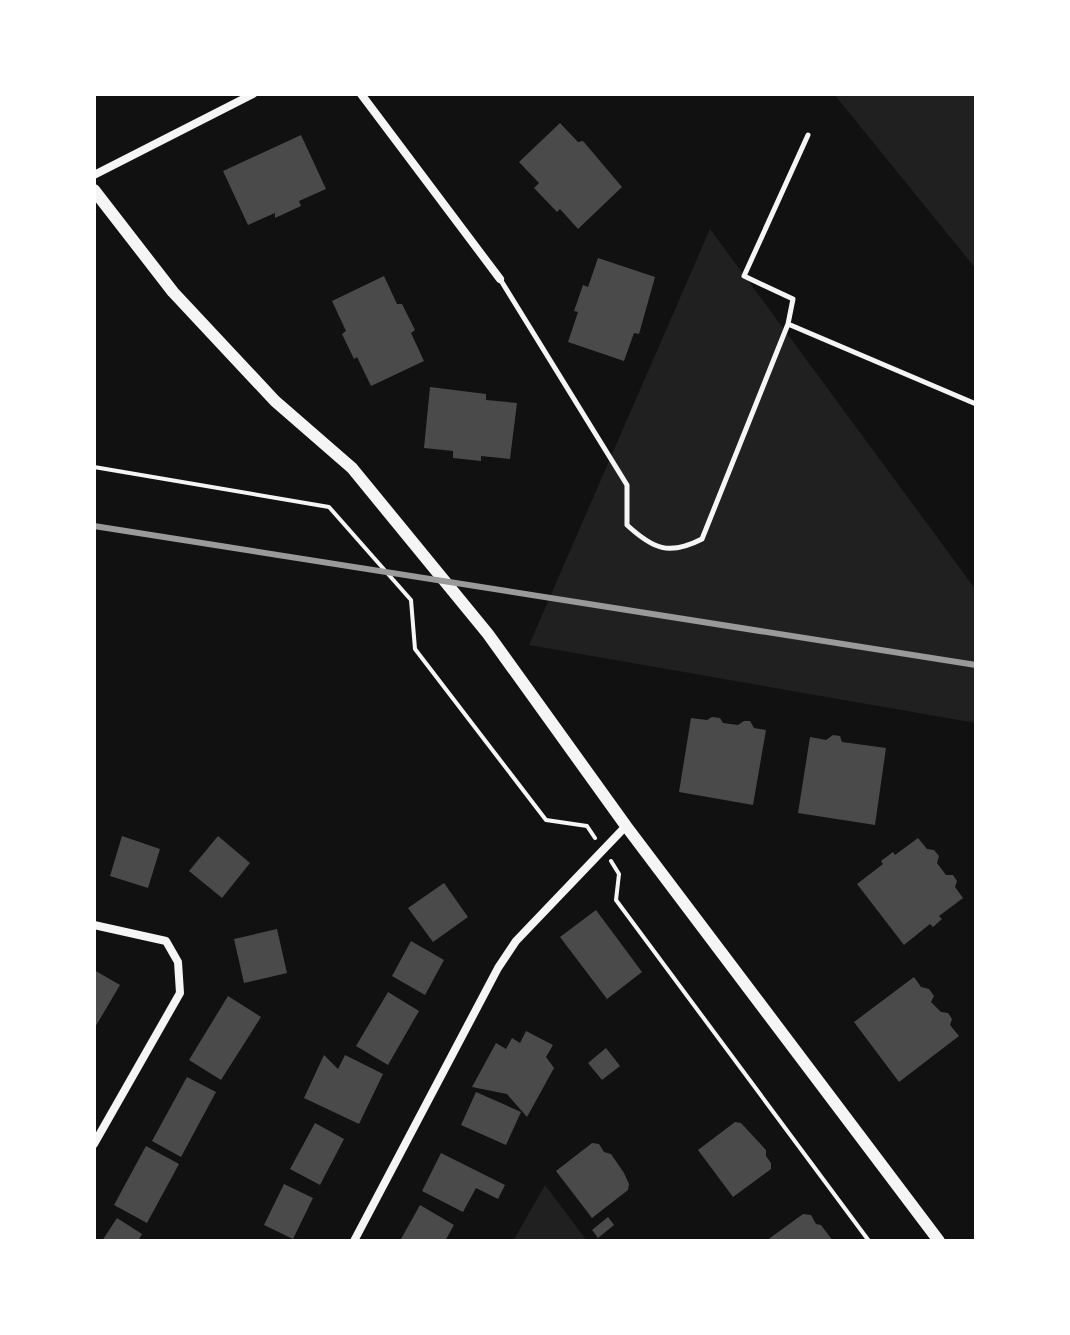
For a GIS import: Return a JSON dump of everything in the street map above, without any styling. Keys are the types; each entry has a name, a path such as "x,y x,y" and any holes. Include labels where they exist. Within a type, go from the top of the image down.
{"street":[{"path":"94,175 253,94"},
{"path":"361,94 500,279"},
{"path":"94,190 173,292 275,401 352,468 488,634 626,826 939,1241"},
{"path":"354,1241 498,968 516,941 626,826"},
{"path":"94,925 166,941 178,962 180,993 94,1144"}],"lane":[{"path":"500,279 627,485 627,525 643,540 670,550 684,549 702,539 788,324 793,299 744,276 808,135"},
{"path":"788,324 976,404"}],"path":[{"path":"94,467 329,507 411,600 415,649 546,820 587,826 619,874 616,900 869,1241"}],"shaded area":[{"path":"834,94 976,94 976,269"},
{"path":"710,229 976,590 976,723 529,645"},
{"path":"545,1185 587,1241 513,1241"}],"building":[{"path":"560,123 578,142 583,141 622,187 578,229 534,188 539,183 519,162"},
{"path":"301,135 326,189 299,201 301,206 275,218 275,213 248,225 223,171"},
{"path":"598,258 655,277 639,334 634,333 624,361 568,342 583,285 588,287"},
{"path":"384,276 397,304 402,304 415,330 411,333 424,361 371,386 342,334 346,331 332,301"},
{"path":"430,387 486,394 486,400 517,403 510,459 481,456 481,461 453,458 453,451 424,448"},
{"path":"691,718 707,720 720,718 723,723 738,725 750,721 754,728 766,730 753,805 679,792"},
{"path":"833,735 840,736 842,742 886,748 875,825 798,813 810,737 826,740"},
{"path":"122,836 160,849 148,888 110,876"},
{"path":"218,836 250,863 222,898 189,871"},
{"path":"918,838 927,849 934,850 939,856 937,863 946,875 953,875 957,881 955,887 963,898 939,916 942,919 933,927 930,924 904,945 857,884 883,864 881,861"},
{"path":"444,883 468,917 433,942 408,908"},
{"path":"596,910 642,972 607,999 560,937"},
{"path":"277,929 287,973 244,983 234,939"},
{"path":"411,941 444,960 425,995 392,976"},
{"path":"94,970 120,985 94,1029"},
{"path":"914,977 921,987 929,989 934,996 931,1002 941,1012 948,1013 952,1019 950,1025 959,1036 899,1082 854,1022"},
{"path":"388,992 419,1011 388,1065 356,1046"},
{"path":"228,996 261,1017 221,1080 189,1060"},
{"path":"526,1031 553,1045 546,1057 554,1068 527,1117 507,1094 472,1087 496,1043 506,1049 512,1038 520,1043"},
{"path":"606,1048 620,1066 602,1080 588,1063"},
{"path":"324,1055 338,1069 345,1055 383,1074 359,1124 304,1098"},
{"path":"187,1077 216,1092 181,1157 152,1141"},
{"path":"476,1092 521,1112 506,1145 461,1125"},
{"path":"735,1122 741,1123 766,1150 771,1169 733,1197 698,1150"},
{"path":"315,1123 344,1139 320,1185 290,1169"},
{"path":"592,1143 599,1144 604,1152 611,1154 629,1184 628,1190 592,1218 556,1171"},
{"path":"146,1146 179,1164 147,1223 114,1205"},
{"path":"441,1153 505,1185 498,1199 476,1188 463,1212 422,1191"},
{"path":"284,1184 313,1198 293,1239 264,1225"},
{"path":"420,1205 454,1225 445,1241 401,1239"},
{"path":"803,1214 811,1215 833,1241 766,1241"},
{"path":"608,1217 614,1225 598,1238 592,1230"},
{"path":"117,1218 142,1234 138,1241 102,1241"}],"railway":[{"path":"94,526 976,665"}]}
